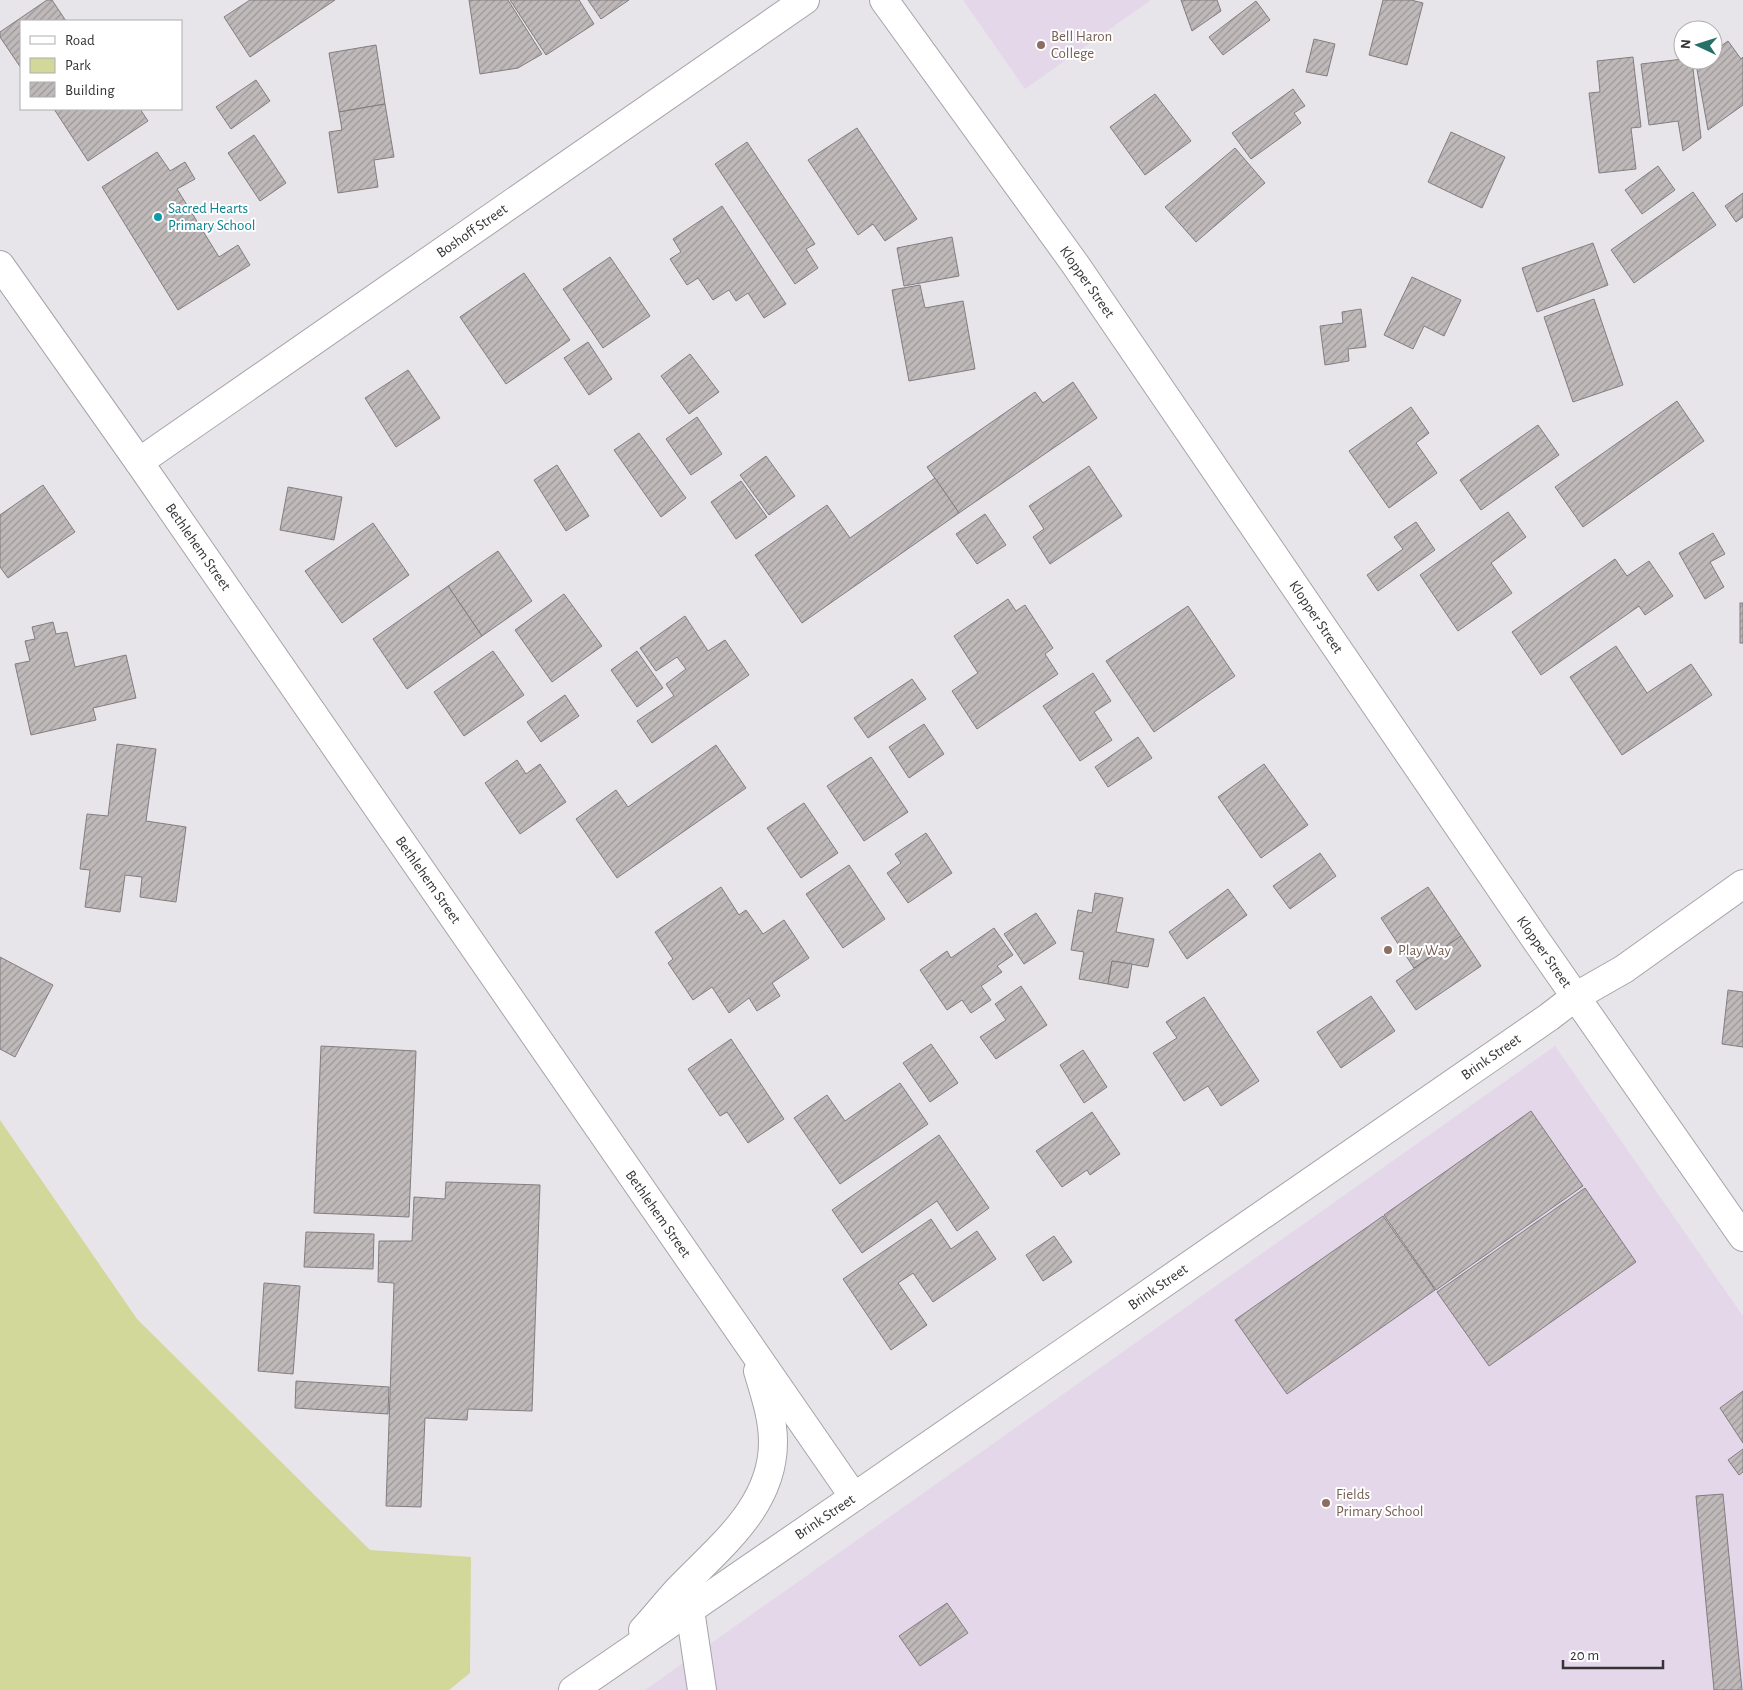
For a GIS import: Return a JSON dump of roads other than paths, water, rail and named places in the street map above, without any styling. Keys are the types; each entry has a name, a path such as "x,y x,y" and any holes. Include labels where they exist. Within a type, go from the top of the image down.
{"street":[{"name":"Boshoff Street","path":"139,462 805,0"},
{"name":"Klopper Street","path":"884,0 1075,264 1575,997 1743,1237"},
{"name":"Bethlehem Street","path":"0,265 139,462 854,1498"},
{"name":"Brink Street","path":"573,1690 854,1498 1549,1017 1575,997 1624,969 1743,884"},
{"path":"621,1656 677,1591 741,1525 762,1494 769,1469 773,1442 769,1408 751,1347"},
{"path":"690,1610 702,1690"}],"place":[{"name":"Bell Haron College","path":"1041,45"},
{"name":"Sacred Hearts Primary School","path":"158,217"},
{"name":"Play Way","path":"1388,950"},
{"name":"Fields Primary School","path":"1326,1503"}]}
